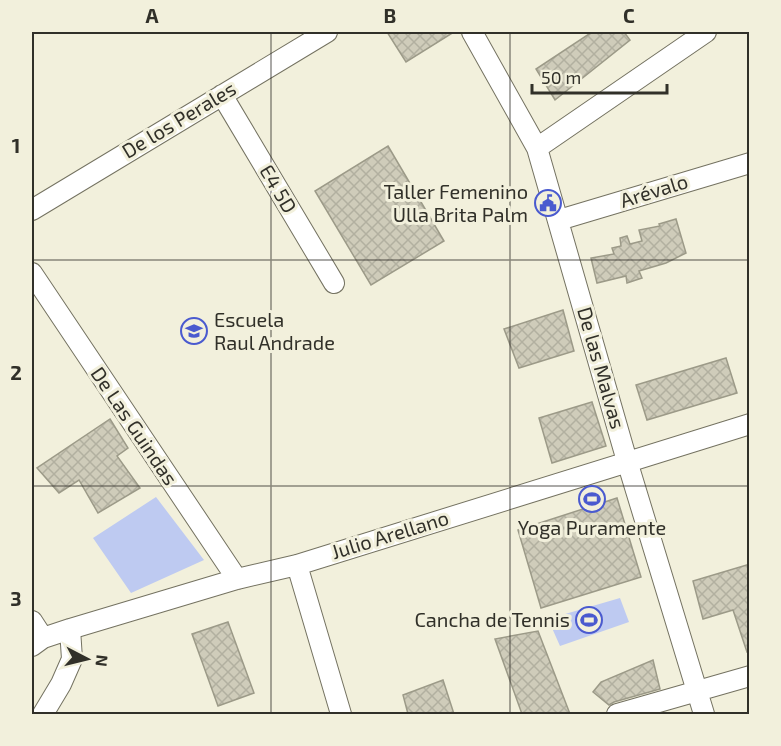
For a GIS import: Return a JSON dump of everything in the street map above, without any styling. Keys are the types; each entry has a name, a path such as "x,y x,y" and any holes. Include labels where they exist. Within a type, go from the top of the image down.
{"street":[{"name":"De los Perales","path":"32,210 327,32"},
{"name":"De las Malvas","path":"472,32 537,148 627,461 704,714"},
{"path":"537,148 706,32"},
{"name":"E4 5D","path":"222,94 334,283"},
{"name":"Arévalo","path":"559,220 750,163"},
{"name":"De Las Guindas","path":"32,273 237,579"},
{"name":"Julio Arellano","path":"37,642 70,629 237,579 297,565 750,424"},
{"path":"297,565 341,714"},
{"path":"32,621 37,642"},
{"path":"43,714 61,684 72,659 70,629"},
{"path":"617,714 750,676"}],"shaded area":[{"path":"156,497 204,560 131,593 93,538"},
{"name":"Cancha de Tennis","path":"620,598 629,622 560,646 548,619"}],"building":[{"path":"387,32 454,32 406,62"},
{"path":"592,32 624,32 630,40 555,100 536,69"},
{"path":"388,146 444,241 371,285 315,191"},
{"path":"676,219 686,253 666,263 639,271 642,278 627,283 626,276 597,283 591,258 614,254 612,248 621,246 620,238 627,236 630,244 642,241 639,230 660,226 659,224"},
{"path":"563,310 574,351 519,368 504,329"},
{"path":"726,358 737,393 647,420 636,385"},
{"path":"592,402 606,446 552,463 539,418"},
{"path":"110,419 128,448 117,456 140,488 98,513 79,480 59,493 37,468"},
{"path":"617,498 641,577 541,608 518,530"},
{"path":"750,564 750,651 747,652 733,610 703,619 693,581"},
{"path":"228,622 254,693 218,706 192,634"},
{"path":"538,631 570,714 522,714 495,639"},
{"path":"653,660 660,689 609,705 593,692 601,682"},
{"path":"443,680 454,714 408,714 403,695"}],"place":[{"name":"Taller Femenino Ulla Brita Palm","path":"548,203"},
{"name":"Escuela Raul Andrade","path":"194,331"},
{"name":"Yoga Puramente","path":"592,499"},
{"name":"Cancha de Tennis","path":"589,620"}]}
